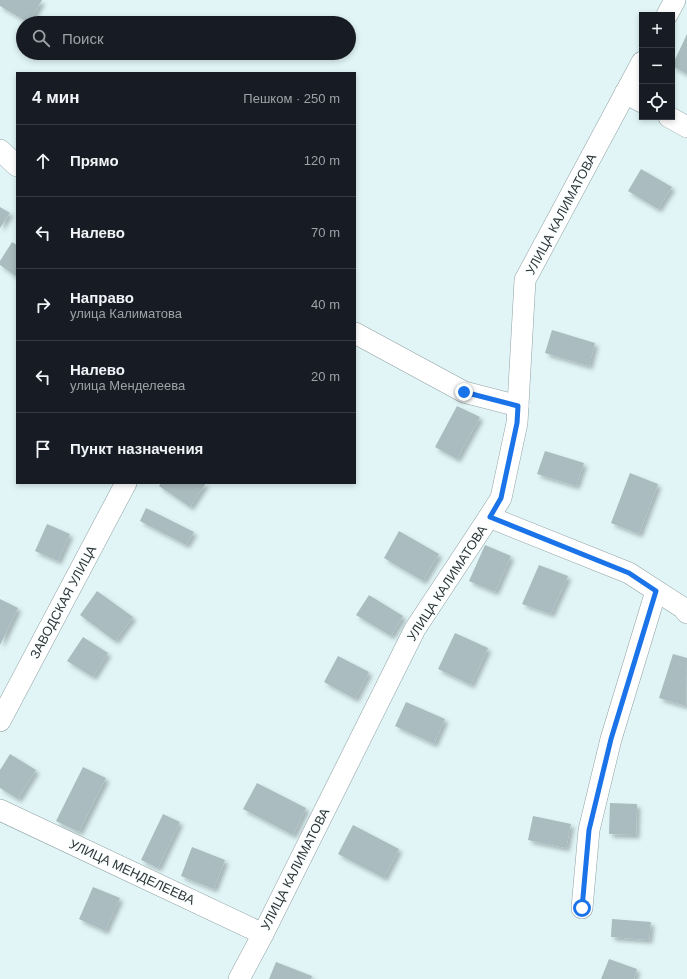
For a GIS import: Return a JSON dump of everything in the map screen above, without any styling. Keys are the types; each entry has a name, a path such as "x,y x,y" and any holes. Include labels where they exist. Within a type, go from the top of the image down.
{"street":[{"path":"669,12 675,0"},
{"name":"УЛИЦА КАЛИМАТОВА","path":"239,979 263,934 415,629 490,517 501,498 517,423 525,280 634,98 639,76"},
{"path":"674,120 687,127"},
{"path":"0,150 16,165"},
{"path":"356,334 464,392 518,406"},
{"name":"ЗАВОДСКАЯ УЛИЦА","path":"0,721 125,484"},
{"path":"490,517 629,573 687,612"},
{"path":"582,908 589,830 611,739 656,591"},
{"name":"УЛИЦА МЕНДЕЛЕЕВА","path":"0,810 263,934"}],"building":[{"path":"0,0 42,0 33,16 17,16 0,6"},
{"path":"687,34 687,74 675,68 675,60"},
{"path":"641,169 672,187 658,209 628,191"},
{"path":"0,207 10,213 0,228"},
{"path":"12,242 16,244 16,276 0,265 0,261"},
{"path":"552,330 595,343 589,366 545,353"},
{"path":"457,406 480,417 457,459 435,447"},
{"path":"545,451 584,463 576,486 537,474"},
{"path":"630,473 658,484 639,534 611,523"},
{"path":"160,484 205,484 190,507 159,486"},
{"path":"146,508 194,532 186,545 140,521"},
{"path":"47,524 70,534 58,561 35,551"},
{"path":"399,531 439,554 423,581 384,558"},
{"path":"485,545 511,556 495,592 469,581"},
{"path":"539,565 568,576 551,614 522,604"},
{"path":"97,591 133,617 115,641 80,615"},
{"path":"369,595 403,616 391,636 356,615"},
{"path":"0,599 18,608 0,645"},
{"path":"455,633 488,648 471,685 438,669"},
{"path":"83,637 108,653 93,677 67,661"},
{"path":"673,654 687,658 686,706 659,698"},
{"path":"338,656 369,672 355,699 324,682"},
{"path":"406,702 445,719 434,744 395,726"},
{"path":"10,754 36,770 18,799 0,788 0,770"},
{"path":"83,767 106,778 79,832 56,821"},
{"path":"257,783 306,808 293,835 243,809"},
{"path":"610,803 637,804 636,835 609,834"},
{"path":"163,814 180,822 158,868 141,860"},
{"path":"533,816 571,824 566,848 528,840"},
{"path":"353,825 399,849 384,878 338,854"},
{"path":"192,847 225,860 214,889 181,876"},
{"path":"93,887 120,898 105,931 79,919"},
{"path":"612,919 651,922 649,940 611,937"},
{"path":"609,959 637,969 634,979 601,979"},
{"path":"276,962 312,976 311,979 269,979"}],"route":[{"path":"464,392 518,406 517,423 501,498 490,517 629,573 656,591 611,739 589,830 582,908"}]}
